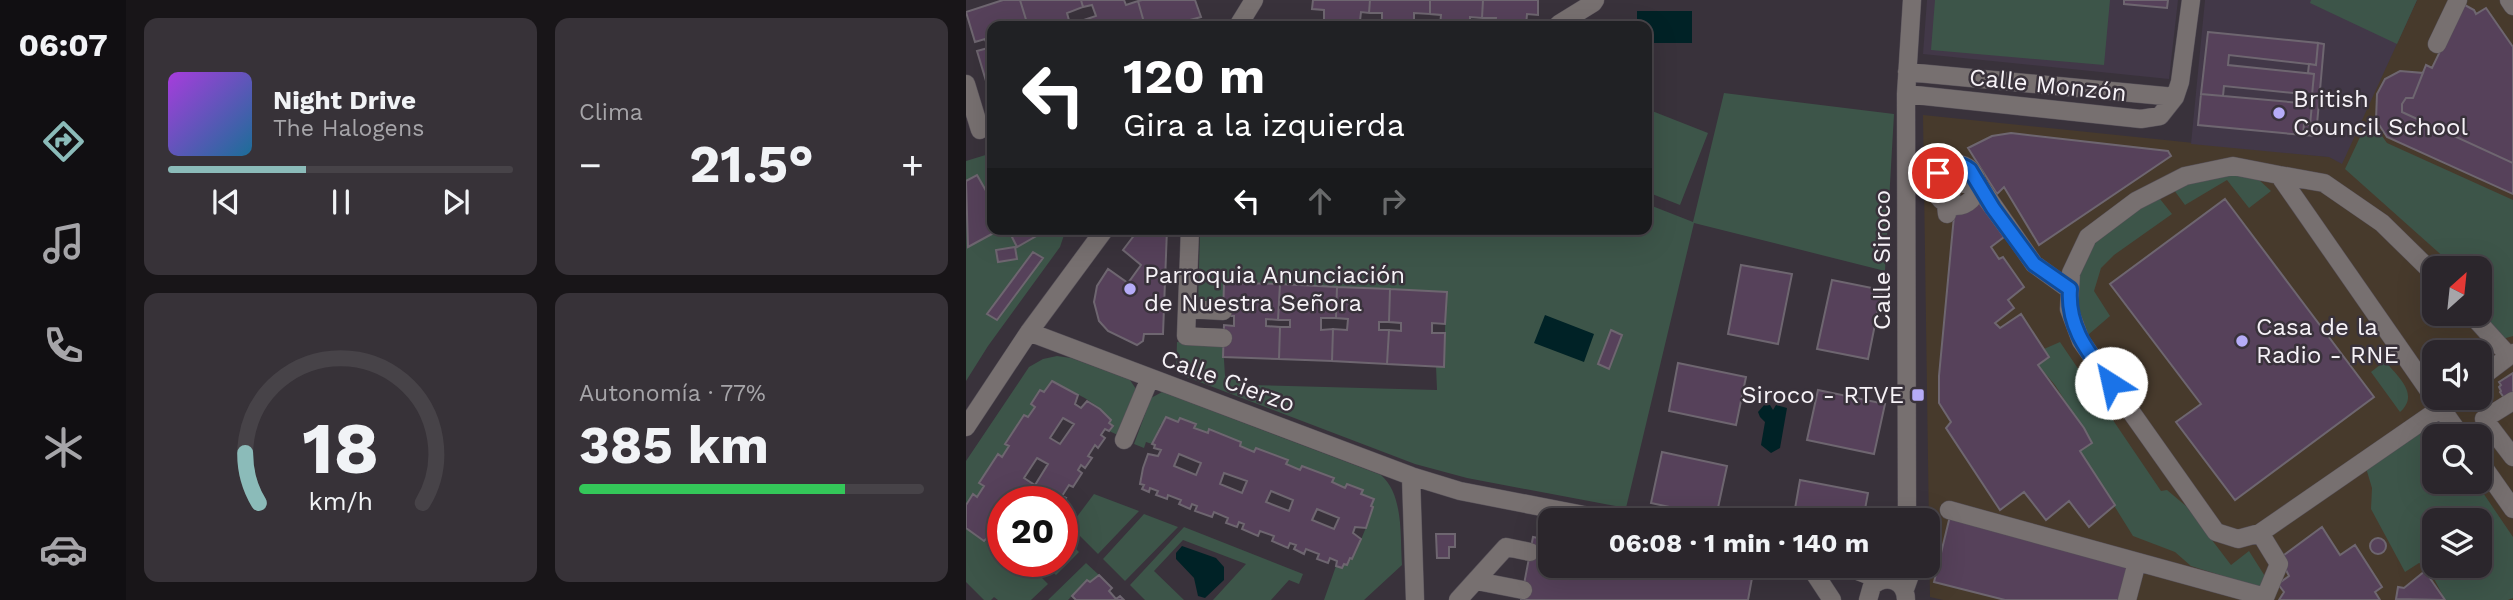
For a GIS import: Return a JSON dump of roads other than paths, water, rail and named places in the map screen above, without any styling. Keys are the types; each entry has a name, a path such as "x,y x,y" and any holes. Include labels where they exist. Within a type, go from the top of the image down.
{"street":[{"path":"1241,21 1254,0"},
{"path":"1564,21 1593,4 1595,0"},
{"name":"Calle Siroco","path":"1907,508 1906,94 1912,0"},
{"path":"2175,97 2180,82 2191,0"},
{"path":"2437,44 2458,0"},
{"path":"2509,0 2513,6"},
{"name":"Calle Monzón","path":"1907,72 2175,97"},
{"path":"966,84 979,130"},
{"name":"Calle Monzón","path":"1906,94 2141,119 2160,116 2175,97"},
{"path":"2422,262 2382,223 2324,183 2233,166 2185,176 2136,201 2088,237 2071,273 2069,309 2081,341 2216,532 2238,539 2260,533 2437,410"},
{"path":"2279,175 2422,367"},
{"path":"1946,209 1955,184 1977,182 2034,264 2070,289"},
{"path":"966,427 1029,332 1101,235"},
{"path":"1190,235 1185,336 1223,338"},
{"path":"1187,309 1223,311"},
{"path":"2483,326 2511,355 2492,369"},
{"name":"Calle Cierzo","path":"1029,332 1412,476 1460,491 1547,508"},
{"path":"1124,440 1150,378"},
{"path":"2513,401 2484,419 2513,457"},
{"path":"1412,476 1415,600"},
{"path":"2492,479 2513,509"},
{"path":"1949,510 2265,598 2280,564 2260,533"},
{"path":"1458,600 1506,547 1530,552"},
{"path":"2127,600 2137,562"},
{"path":"1818,578 1832,600"},
{"path":"1868,600 1869,590 1883,578"},
{"path":"1892,578 1897,581 1906,595"},
{"path":"1477,581 1523,590"}],"water":[{"path":"1637,11 1692,11 1692,43 1652,43 1652,21 1637,21"},
{"path":"1545,315 1594,334 1584,362 1534,343"},
{"path":"1765,404 1770,405 1773,410 1776,405 1787,408 1780,448 1771,453 1761,445 1765,422 1758,412"},
{"path":"1182,546 1216,558 1224,567 1224,580 1205,598 1198,596 1194,578 1176,559 1176,553"}],"place":[{"name":"British Council School","path":"2279,113"},
{"name":"Parroquia Anunciación de Nuestra Señora","path":"1130,289"},
{"name":"Casa de la Radio - RNE","path":"2242,341"},
{"name":"Siroco - RTVE","path":"1918,395"}]}
